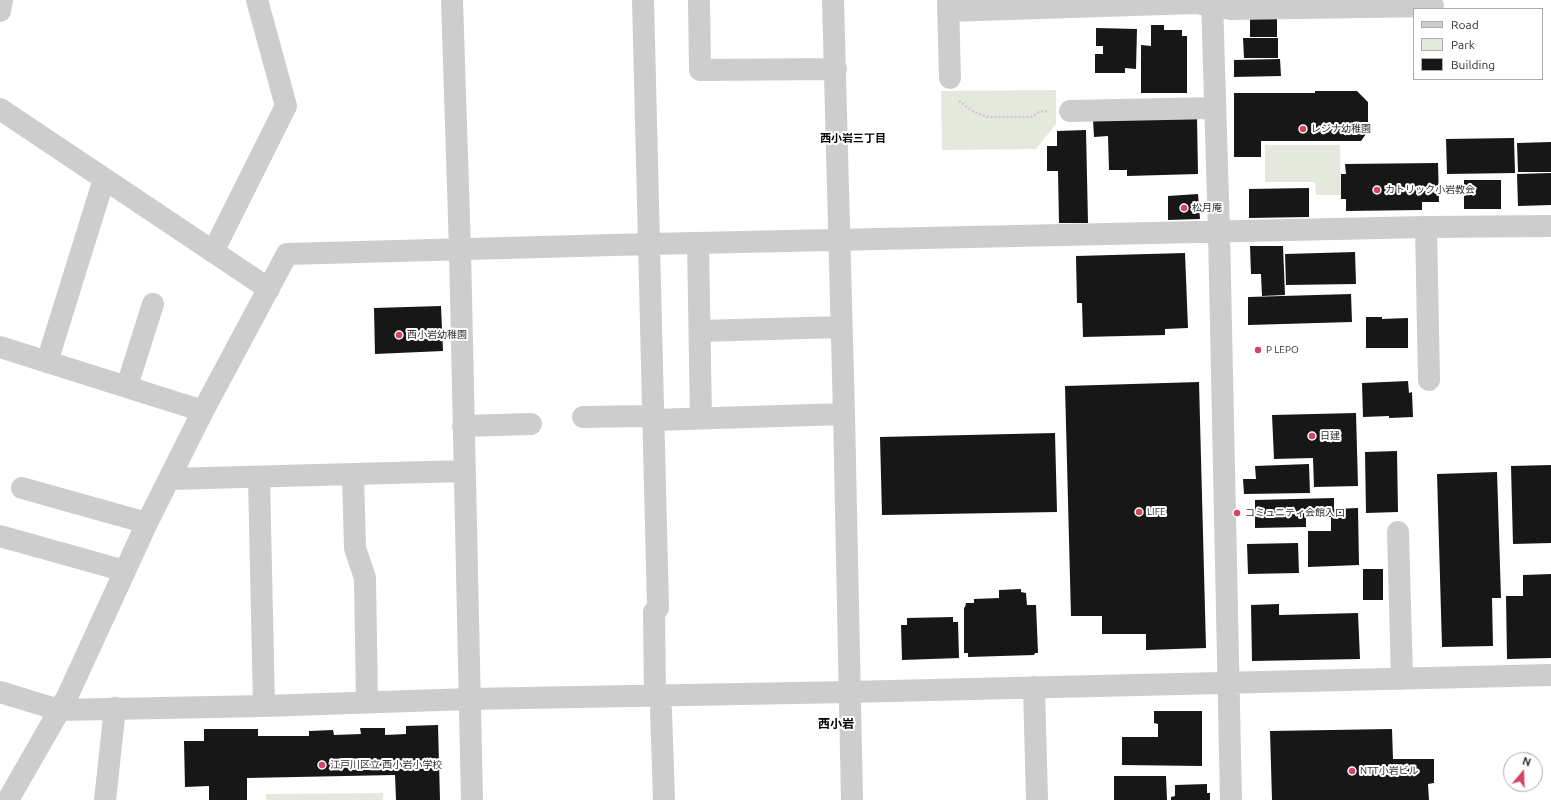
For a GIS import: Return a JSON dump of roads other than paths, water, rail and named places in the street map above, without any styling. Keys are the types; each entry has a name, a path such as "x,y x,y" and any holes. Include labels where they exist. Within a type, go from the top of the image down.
{"street":[{"path":"0,11 2,0"},
{"path":"213,252 286,106 257,0"},
{"path":"452,0 460,250 472,800"},
{"path":"643,0 658,608 654,612 664,800"},
{"path":"699,0 700,70 836,69"},
{"path":"833,0 836,69 852,800"},
{"path":"950,78 948,6 1196,3 1212,3 1230,9 1433,6"},
{"path":"1212,3 1219,232 1231,800"},
{"path":"1070,111 1215,108"},
{"path":"0,109 269,289"},
{"path":"47,362 104,179"},
{"path":"8,800 58,710 67,697 147,523 203,411 287,254 650,244 1426,227 1551,226"},
{"path":"1426,227 1429,380"},
{"path":"698,244 701,418"},
{"path":"127,386 153,304"},
{"path":"700,331 841,327"},
{"path":"0,346 203,411"},
{"path":"583,417 646,416 653,420 844,414"},
{"path":"463,426 531,424"},
{"path":"170,479 259,478 464,471"},
{"path":"353,474 355,548 365,578 367,702"},
{"path":"259,478 264,706"},
{"path":"22,488 147,523"},
{"path":"1398,532 1402,680"},
{"path":"0,536 125,571"},
{"path":"0,692 58,710 264,706 470,699 658,702 849,692 1402,680 1551,675"},
{"path":"1034,687 1036,800"},
{"path":"105,800 115,708"}],"place":[{"name":"レジナ幼稚園","path":"1303,129"},
{"name":"カトリック小岩教会","path":"1377,190"},
{"name":"松月庵","path":"1184,208"},
{"name":"西小岩幼稚園","path":"399,335"},
{"name":"P LEPO","path":"1258,350"},
{"name":"日建","path":"1312,436"},
{"name":"LIFE","path":"1139,512"},
{"name":"コミュニティ会館入口","path":"1237,513"},
{"name":"江戸川区立 西小岩小学校","path":"322,765"},
{"name":"NTT小岩ビル","path":"1352,771"}],"district":[{"name":"西小岩三丁目","path":"853,138"},
{"name":"西小岩","path":"836,724"}]}
